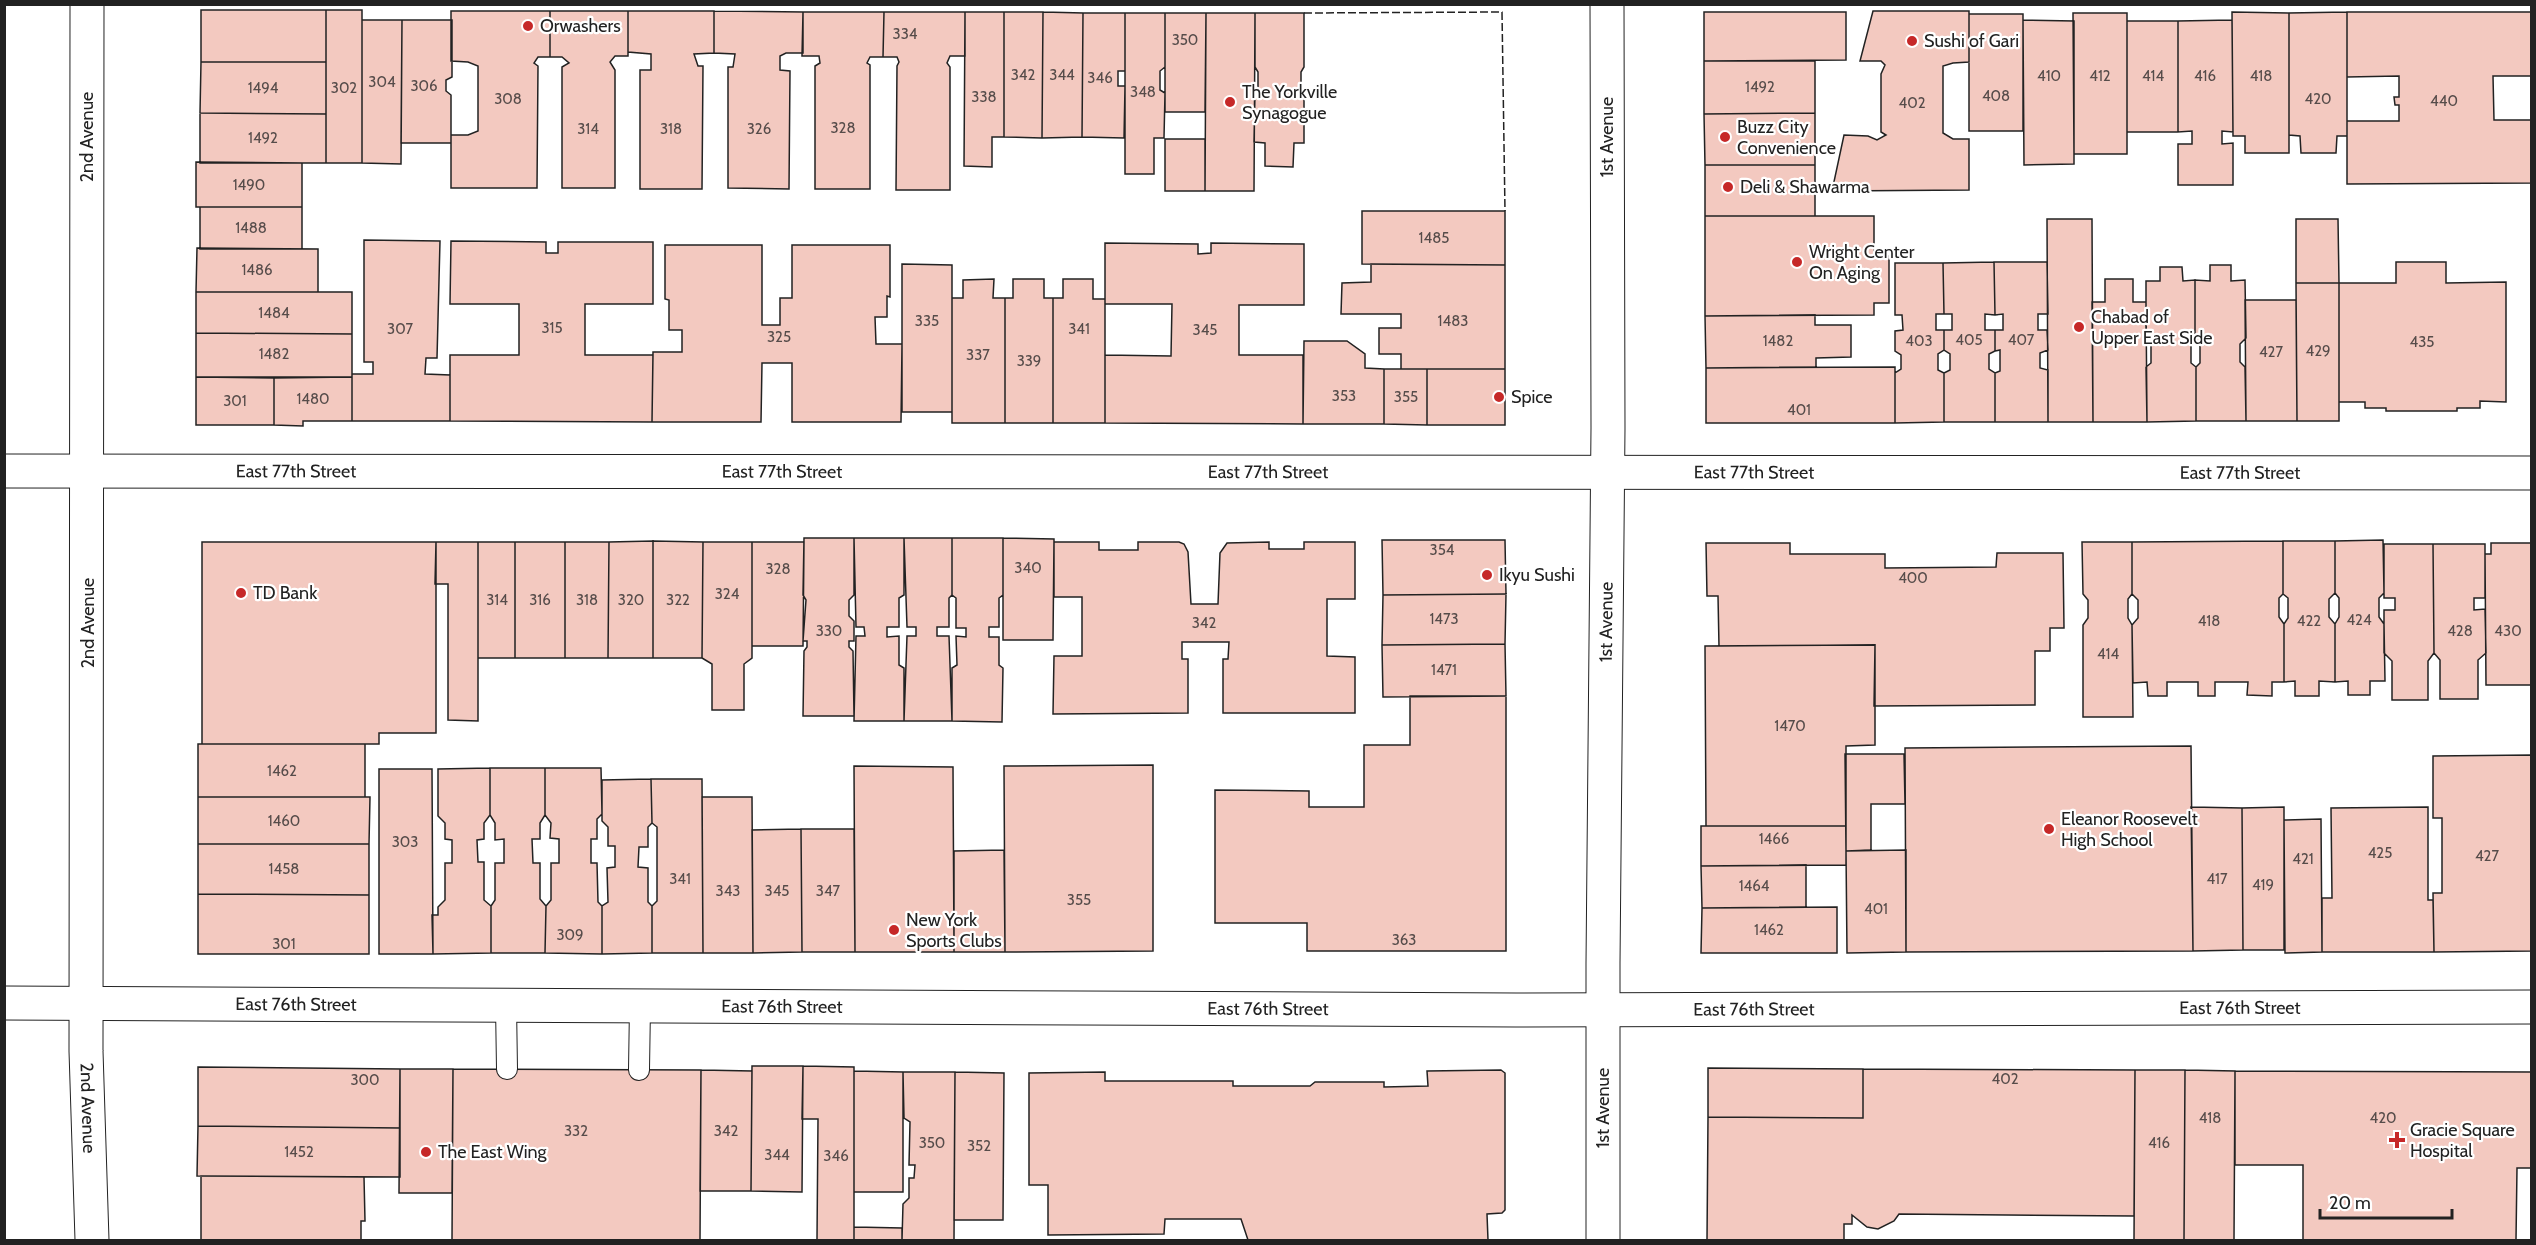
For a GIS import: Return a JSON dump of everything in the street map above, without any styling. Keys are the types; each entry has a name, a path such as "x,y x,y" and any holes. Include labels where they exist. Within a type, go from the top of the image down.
{"street":[{"name":"2nd Avenue","path":"87,4 86,1002 92,1240"},
{"name":"1st Avenue","path":"1604,1240 1608,472 1607,4"},
{"name":"East 77th Street","path":"4,471 2532,473"},
{"name":"East 76th Street","path":"4,1003 1604,1010 2532,1007"}],"lane":[{"path":"506,1005 507,1069"},
{"path":"639,1070 640,1006"}],"building":[{"path":"201,10 326,10 326,62 201,62"},
{"path":"326,10 362,10 362,163 326,163"},
{"path":"451,11 550,11 550,57 538,57 534,63 538,66 537,188 451,188 451,135 468,135 478,131 478,66 468,62 451,61"},
{"path":"550,11 628,11 628,56 615,56 610,62 615,70 615,188 562,188 562,67 569,63 562,57 550,57"},
{"path":"628,11 714,11 714,53 694,54 698,66 703,66 702,189 640,189 640,70 651,70 651,54 628,52"},
{"path":"714,11 803,12 803,53 786,53 780,56 780,70 790,71 789,189 728,188 728,67 733,67 735,54 714,53"},
{"path":"1873,11 1969,11 1969,62 1943,66 1943,133 1953,139 1969,139 1969,190 1832,191 1844,135 1868,136 1877,140 1886,135 1881,132 1881,74 1885,65 1881,61 1860,61"},
{"path":"803,12 884,12 883,57 870,57 867,63 870,65 870,189 815,189 815,66 820,63 819,56 802,56"},
{"path":"884,12 965,12 965,56 950,56 947,63 950,67 950,190 896,190 897,66 899,62 897,57 883,57"},
{"path":"965,12 1004,12 1004,137 992,137 992,167 964,166"},
{"path":"1004,12 1043,12 1042,138 1004,137"},
{"path":"1043,12 1083,13 1082,137 1042,138"},
{"path":"1704,12 1846,12 1846,60 1704,61"},
{"path":"2232,12 2289,13 2289,153 2245,153 2245,136 2233,136"},
{"path":"2347,12 2347,136 2337,136 2336,153 2301,153 2300,136 2289,135 2289,13"},
{"path":"2347,12 2532,12 2532,76 2493,76 2494,120 2532,120 2532,183 2347,184 2347,121 2399,121 2399,105 2395,105 2394,97 2399,97 2399,76 2347,77"},
{"path":"1083,13 1125,13 1125,71 1118,71 1118,86 1125,86 1124,138 1082,137"},
{"path":"1125,13 1165,13 1165,67 1160,71 1160,90 1165,93 1164,138 1154,138 1154,174 1125,174"},
{"path":"1165,13 1206,13 1205,112 1165,112"},
{"name":"The Yorkville Synagogue","path":"1206,13 1255,13 1254,191 1205,191"},
{"path":"1255,13 1304,13 1304,67 1301,72 1301,89 1304,93 1304,143 1294,143 1293,167 1265,166 1265,143 1254,142 1255,93 1258,89 1258,72 1255,67"},
{"path":"2073,13 2127,13 2127,154 2074,154"},
{"path":"1969,14 2023,14 2023,131 1969,131"},
{"path":"362,20 402,20 401,164 362,163"},
{"path":"402,20 452,20 452,77 446,80 446,91 451,95 451,143 401,143"},
{"path":"2023,20 2074,21 2074,164 2024,165"},
{"path":"2232,20 2233,132 2222,131 2222,144 2233,143 2233,185 2178,185 2178,144 2192,144 2192,131 2178,132 2178,21"},
{"path":"2127,21 2178,21 2178,132 2127,132"},
{"path":"1704,61 1815,61 1815,113 1704,114"},
{"path":"201,62 326,62 326,114 200,113"},
{"path":"200,113 326,114 326,163 200,163"},
{"path":"1815,113 1815,165 1705,165 1704,114"},
{"path":"1165,139 1205,139 1205,191 1165,191"},
{"path":"196,162 302,163 302,207 196,207"},
{"path":"1705,165 1815,165 1815,216 1705,216"},
{"path":"200,207 302,207 302,249 200,249"},
{"path":"1362,211 1505,211 1505,265 1362,264"},
{"name":"Wright Center On Aging","path":"1705,216 1874,216 1874,256 1889,256 1889,303 1874,303 1874,315 1705,316"},
{"path":"2047,219 2092,219 2093,422 2048,422"},
{"path":"2296,219 2338,219 2339,283 2296,283"},
{"path":"364,240 440,241 437,358 426,358 425,374 450,375 450,421 352,421 352,374 373,374 373,362 364,362"},
{"path":"451,241 546,242 546,253 558,253 558,242 653,242 653,304 585,304 585,355 653,355 652,422 450,421 450,355 519,355 519,304 450,304"},
{"path":"1105,243 1198,244 1198,254 1211,253 1211,243 1304,244 1304,305 1239,305 1239,355 1303,355 1303,424 1105,423 1105,355 1171,356 1172,304 1105,304"},
{"path":"665,245 762,245 762,325 780,325 780,298 792,298 792,245 890,245 890,297 887,296 887,317 875,317 876,344 902,344 901,422 792,422 792,363 762,363 761,422 652,422 653,352 682,352 682,330 669,330 669,300 665,299"},
{"path":"197,248 318,249 318,292 196,292"},
{"path":"1994,262 1995,315 1985,314 1985,330 1995,330 1995,351 1989,354 1989,369 1995,373 1995,422 1944,422 1944,373 1950,370 1950,354 1944,350 1944,330 1952,330 1952,314 1944,314 1943,263"},
{"path":"1994,262 2047,262 2048,314 2038,314 2038,330 2047,330 2048,350 2040,353 2040,368 2048,370 2048,422 1995,422 1995,373 2000,371 2000,350 1995,351 1995,330 2003,330 2003,314 1995,315"},
{"path":"2396,262 2446,262 2446,283 2506,282 2506,402 2480,401 2480,408 2457,408 2457,411 2386,411 2386,408 2365,408 2365,402 2339,402 2339,283 2396,283"},
{"path":"1895,263 1943,263 1944,314 1936,314 1936,330 1944,330 1944,350 1938,354 1938,370 1944,373 1944,422 1895,423 1895,373 1901,369 1901,355 1895,351 1895,331 1903,330 1902,315 1895,315"},
{"path":"902,264 952,265 952,412 902,412"},
{"path":"1371,264 1505,265 1505,369 1401,369 1401,354 1379,354 1379,328 1401,328 1401,314 1341,314 1342,283 1371,282"},
{"path":"2210,265 2231,265 2231,281 2245,280 2246,338 2240,344 2240,362 2245,367 2246,421 2196,421 2196,367 2200,363 2200,344 2195,338 2195,280 2210,281"},
{"path":"2160,267 2182,267 2183,281 2195,280 2195,338 2191,344 2191,363 2196,367 2196,421 2147,422 2146,367 2151,363 2151,344 2146,338 2146,281 2160,281"},
{"path":"994,279 993,298 1005,298 1005,423 952,423 952,298 963,298 963,280"},
{"path":"1013,279 1044,279 1044,298 1053,298 1053,423 1005,423 1005,298 1013,298"},
{"path":"1063,279 1093,279 1093,299 1105,299 1105,423 1053,423 1053,298 1063,298"},
{"path":"2105,279 2133,279 2133,302 2146,302 2147,422 2093,422 2092,302 2105,302"},
{"path":"2296,283 2339,283 2339,421 2297,421"},
{"path":"196,292 352,292 352,334 196,333"},
{"path":"2245,300 2296,300 2297,421 2246,421"},
{"path":"1815,315 1815,325 1851,325 1851,357 1816,358 1816,367 1706,368 1705,316"},
{"path":"196,333 352,334 352,377 196,377"},
{"path":"1304,341 1347,341 1365,354 1365,368 1384,369 1384,424 1303,424"},
{"path":"1895,367 1895,423 1706,423 1706,368"},
{"path":"1384,369 1427,369 1427,425 1384,424"},
{"path":"1427,369 1505,369 1505,425 1427,425"},
{"path":"196,377 274,378 274,425 196,425"},
{"path":"352,377 352,421 303,421 303,426 274,425 274,378"},
{"path":"804,538 854,538 854,595 849,600 849,616 854,621 854,641 849,641 849,647 853,651 854,716 803,716 804,651 807,647 807,641 803,641 806,600 803,595"},
{"path":"854,538 904,538 904,595 899,598 899,627 887,627 887,637 899,636 899,665 904,668 904,721 854,721 856,636 865,636 864,627 856,627"},
{"path":"904,538 952,538 952,595 949,598 949,627 937,627 937,636 949,636 952,721 904,721 907,636 916,636 916,627 907,627"},
{"path":"952,538 1003,538 1003,595 999,598 999,627 989,627 989,637 999,637 999,665 1003,668 1002,722 952,721 952,668 957,665 956,636 966,637 966,628 956,628 956,598 952,595"},
{"path":"1003,538 1054,539 1053,640 1003,640"},
{"path":"1382,540 1505,540 1506,594 1383,595"},
{"path":"2383,540 2384,593 2379,598 2379,617 2384,624 2385,681 2370,681 2370,695 2348,695 2348,681 2335,682 2335,624 2339,617 2339,598 2335,593 2335,541"},
{"path":"653,541 653,658 608,658 609,542"},
{"path":"653,541 703,542 702,658 653,658"},
{"path":"2283,541 2283,594 2279,598 2279,617 2284,624 2284,682 2272,682 2272,696 2247,695 2248,682 2215,682 2215,696 2198,696 2198,682 2167,682 2167,696 2148,696 2147,682 2133,683 2132,625 2138,618 2138,600 2132,594 2132,542"},
{"path":"2283,541 2335,541 2335,593 2329,599 2329,617 2335,624 2335,682 2319,681 2319,696 2295,696 2295,681 2284,682 2284,624 2288,618 2288,598 2283,594"},
{"path":"202,542 436,542 436,733 379,733 379,744 202,744"},
{"path":"436,542 478,542 478,721 448,720 448,584 435,584"},
{"path":"478,542 515,542 515,658 478,658"},
{"path":"515,542 565,542 565,658 515,658"},
{"path":"565,542 609,542 608,658 565,658"},
{"path":"703,542 752,542 752,658 744,664 744,710 712,710 712,664 702,658"},
{"path":"752,542 804,542 803,646 752,646"},
{"path":"1054,542 1099,542 1099,550 1138,550 1138,542 1179,542 1184,544 1188,552 1191,604 1218,604 1220,553 1227,543 1269,542 1269,549 1304,549 1304,542 1355,542 1355,599 1327,599 1327,656 1355,657 1355,713 1223,713 1223,659 1228,659 1229,642 1182,642 1182,659 1188,659 1188,713 1053,714 1054,656 1082,656 1082,597 1054,597"},
{"path":"2082,542 2132,542 2132,594 2128,599 2128,618 2132,625 2133,717 2083,717 2083,625 2088,618 2088,600 2083,594"},
{"path":"1706,543 1790,543 1790,554 1885,554 1885,568 1996,567 1997,553 2063,553 2064,628 2050,628 2050,651 2035,651 2035,705 1874,706 1875,645 1719,646 1718,596 1707,596"},
{"path":"2491,543 2532,543 2532,685 2486,685 2485,554 2491,554"},
{"path":"2384,544 2433,544 2434,653 2428,661 2428,700 2392,700 2392,661 2384,653 2384,610 2395,610 2395,598 2384,598"},
{"path":"2433,544 2485,544 2485,598 2474,598 2474,610 2485,609 2486,653 2478,660 2478,699 2440,699 2440,660 2434,653"},
{"path":"1506,594 1505,644 1382,645 1383,595"},
{"path":"1505,644 1506,696 1383,697 1382,645"},
{"path":"1875,645 1875,745 1846,746 1846,826 1706,826 1705,646"},
{"path":"1410,696 1506,696 1506,951 1307,951 1307,923 1215,923 1215,790 1309,791 1309,807 1364,807 1364,745 1410,745"},
{"path":"198,744 365,744 365,797 198,797"},
{"name":"Eleanor Roosevelt High School","path":"2191,746 2193,951 1906,952 1905,748"},
{"path":"1845,754 1904,754 1905,804 1871,804 1871,850 1846,851"},
{"path":"2532,755 2532,951 2434,952 2433,893 2442,893 2442,818 2433,818 2433,756"},
{"path":"1153,765 1153,951 1005,952 1004,766"},
{"path":"854,766 953,767 954,952 855,952"},
{"path":"490,768 490,815 484,823 484,839 477,840 478,862 484,862 484,900 491,906 491,953 433,954 432,915 438,915 438,907 445,900 445,863 452,863 452,840 445,839 445,823 438,816 438,769"},
{"path":"490,768 545,768 545,815 540,823 540,839 532,839 533,863 540,863 540,899 546,906 545,953 491,953 491,906 495,900 495,863 504,863 504,839 495,840 495,823 490,815"},
{"path":"545,768 601,768 602,814 597,819 597,839 591,839 591,863 597,863 598,902 602,906 602,954 545,953 546,906 551,900 551,863 559,863 559,839 550,838 551,823 545,815"},
{"path":"379,769 432,769 433,954 379,954"},
{"path":"651,779 652,823 648,827 648,847 639,847 638,867 648,868 648,902 652,906 652,953 602,954 602,906 608,902 607,868 615,867 615,846 608,846 608,827 602,821 602,780"},
{"path":"651,779 702,779 703,953 652,953 652,906 657,901 657,827 652,823"},
{"path":"198,797 370,797 369,844 198,844"},
{"path":"702,797 752,797 753,953 703,953"},
{"path":"2191,807 2242,808 2243,950 2193,951"},
{"path":"2284,807 2284,950 2243,950 2242,808"},
{"path":"2428,807 2428,900 2433,900 2434,952 2322,952 2322,898 2332,898 2331,808"},
{"path":"2321,819 2322,952 2285,953 2284,820"},
{"path":"1701,826 1846,826 1846,865 1701,866"},
{"path":"801,829 802,952 753,953 752,830"},
{"path":"801,829 854,829 855,952 802,952"},
{"path":"198,844 369,844 369,895 198,894"},
{"path":"1004,850 1005,952 954,952 954,851"},
{"path":"1906,850 1906,952 1847,953 1846,851"},
{"path":"1806,865 1806,907 1702,908 1701,866"},
{"path":"198,894 369,895 369,954 198,954"},
{"path":"1837,907 1837,953 1701,953 1702,908"},
{"path":"752,1066 803,1066 802,1192 751,1191"},
{"path":"803,1066 854,1067 854,1240 817,1240 818,1119 802,1119"},
{"path":"198,1067 400,1069 400,1128 198,1126"},
{"path":"1708,1068 1863,1069 1863,1118 1708,1117"},
{"name":"The East Wing","path":"400,1069 453,1069 452,1193 399,1193"},
{"path":"453,1069 701,1070 700,1240 452,1240"},
{"path":"1863,1069 2135,1070 2134,1216 1899,1214 1894,1221 1878,1229 1867,1227 1852,1215 1852,1224 1844,1224 1844,1240 1707,1240 1708,1117 1863,1118"},
{"path":"701,1070 752,1071 751,1191 700,1191"},
{"path":"1501,1070 1505,1073 1505,1210 1502,1213 1487,1214 1488,1240 1248,1240 1241,1219 1165,1219 1164,1234 1048,1235 1048,1185 1029,1185 1029,1073 1105,1072 1105,1081 1233,1081 1233,1086 1310,1086 1315,1082 1384,1082 1384,1087 1428,1086 1427,1071"},
{"path":"2135,1070 2185,1070 2184,1240 2134,1240"},
{"path":"2185,1070 2235,1071 2234,1240 2184,1240"},
{"path":"854,1071 903,1072 903,1192 854,1192"},
{"path":"2235,1071 2532,1072 2532,1168 2517,1168 2516,1240 2303,1240 2303,1165 2235,1165"},
{"path":"903,1072 955,1072 954,1240 902,1240 903,1204 909,1198 909,1178 914,1178 915,1165 909,1165 910,1122 904,1118"},
{"path":"955,1072 1004,1073 1003,1220 954,1220"},
{"path":"198,1126 400,1128 400,1177 197,1176"},
{"path":"201,1176 364,1177 365,1221 361,1221 361,1240 201,1240"},
{"path":"854,1227 902,1228 902,1240 854,1240"}],"fence":[{"path":"1304,13 1502,12 1505,211"}],"place":[{"name":"Orwashers","path":"528,26"},
{"name":"Sushi of Gari","path":"1912,41"},
{"name":"The Yorkville Synagogue","path":"1230,102"},
{"name":"Buzz City Convenience","path":"1725,137"},
{"name":"Deli & Shawarma","path":"1728,187"},
{"name":"Wright Center On Aging","path":"1797,262"},
{"name":"Chabad of Upper East Side","path":"2079,327"},
{"name":"Spice","path":"1499,397"},
{"name":"Ikyu Sushi","path":"1487,575"},
{"name":"TD Bank","path":"241,593"},
{"name":"Eleanor Roosevelt High School","path":"2049,829"},
{"name":"New York Sports Clubs","path":"894,930"},
{"name":"Gracie Square Hospital","path":"2397,1140"},
{"name":"The East Wing","path":"426,1152"}]}
